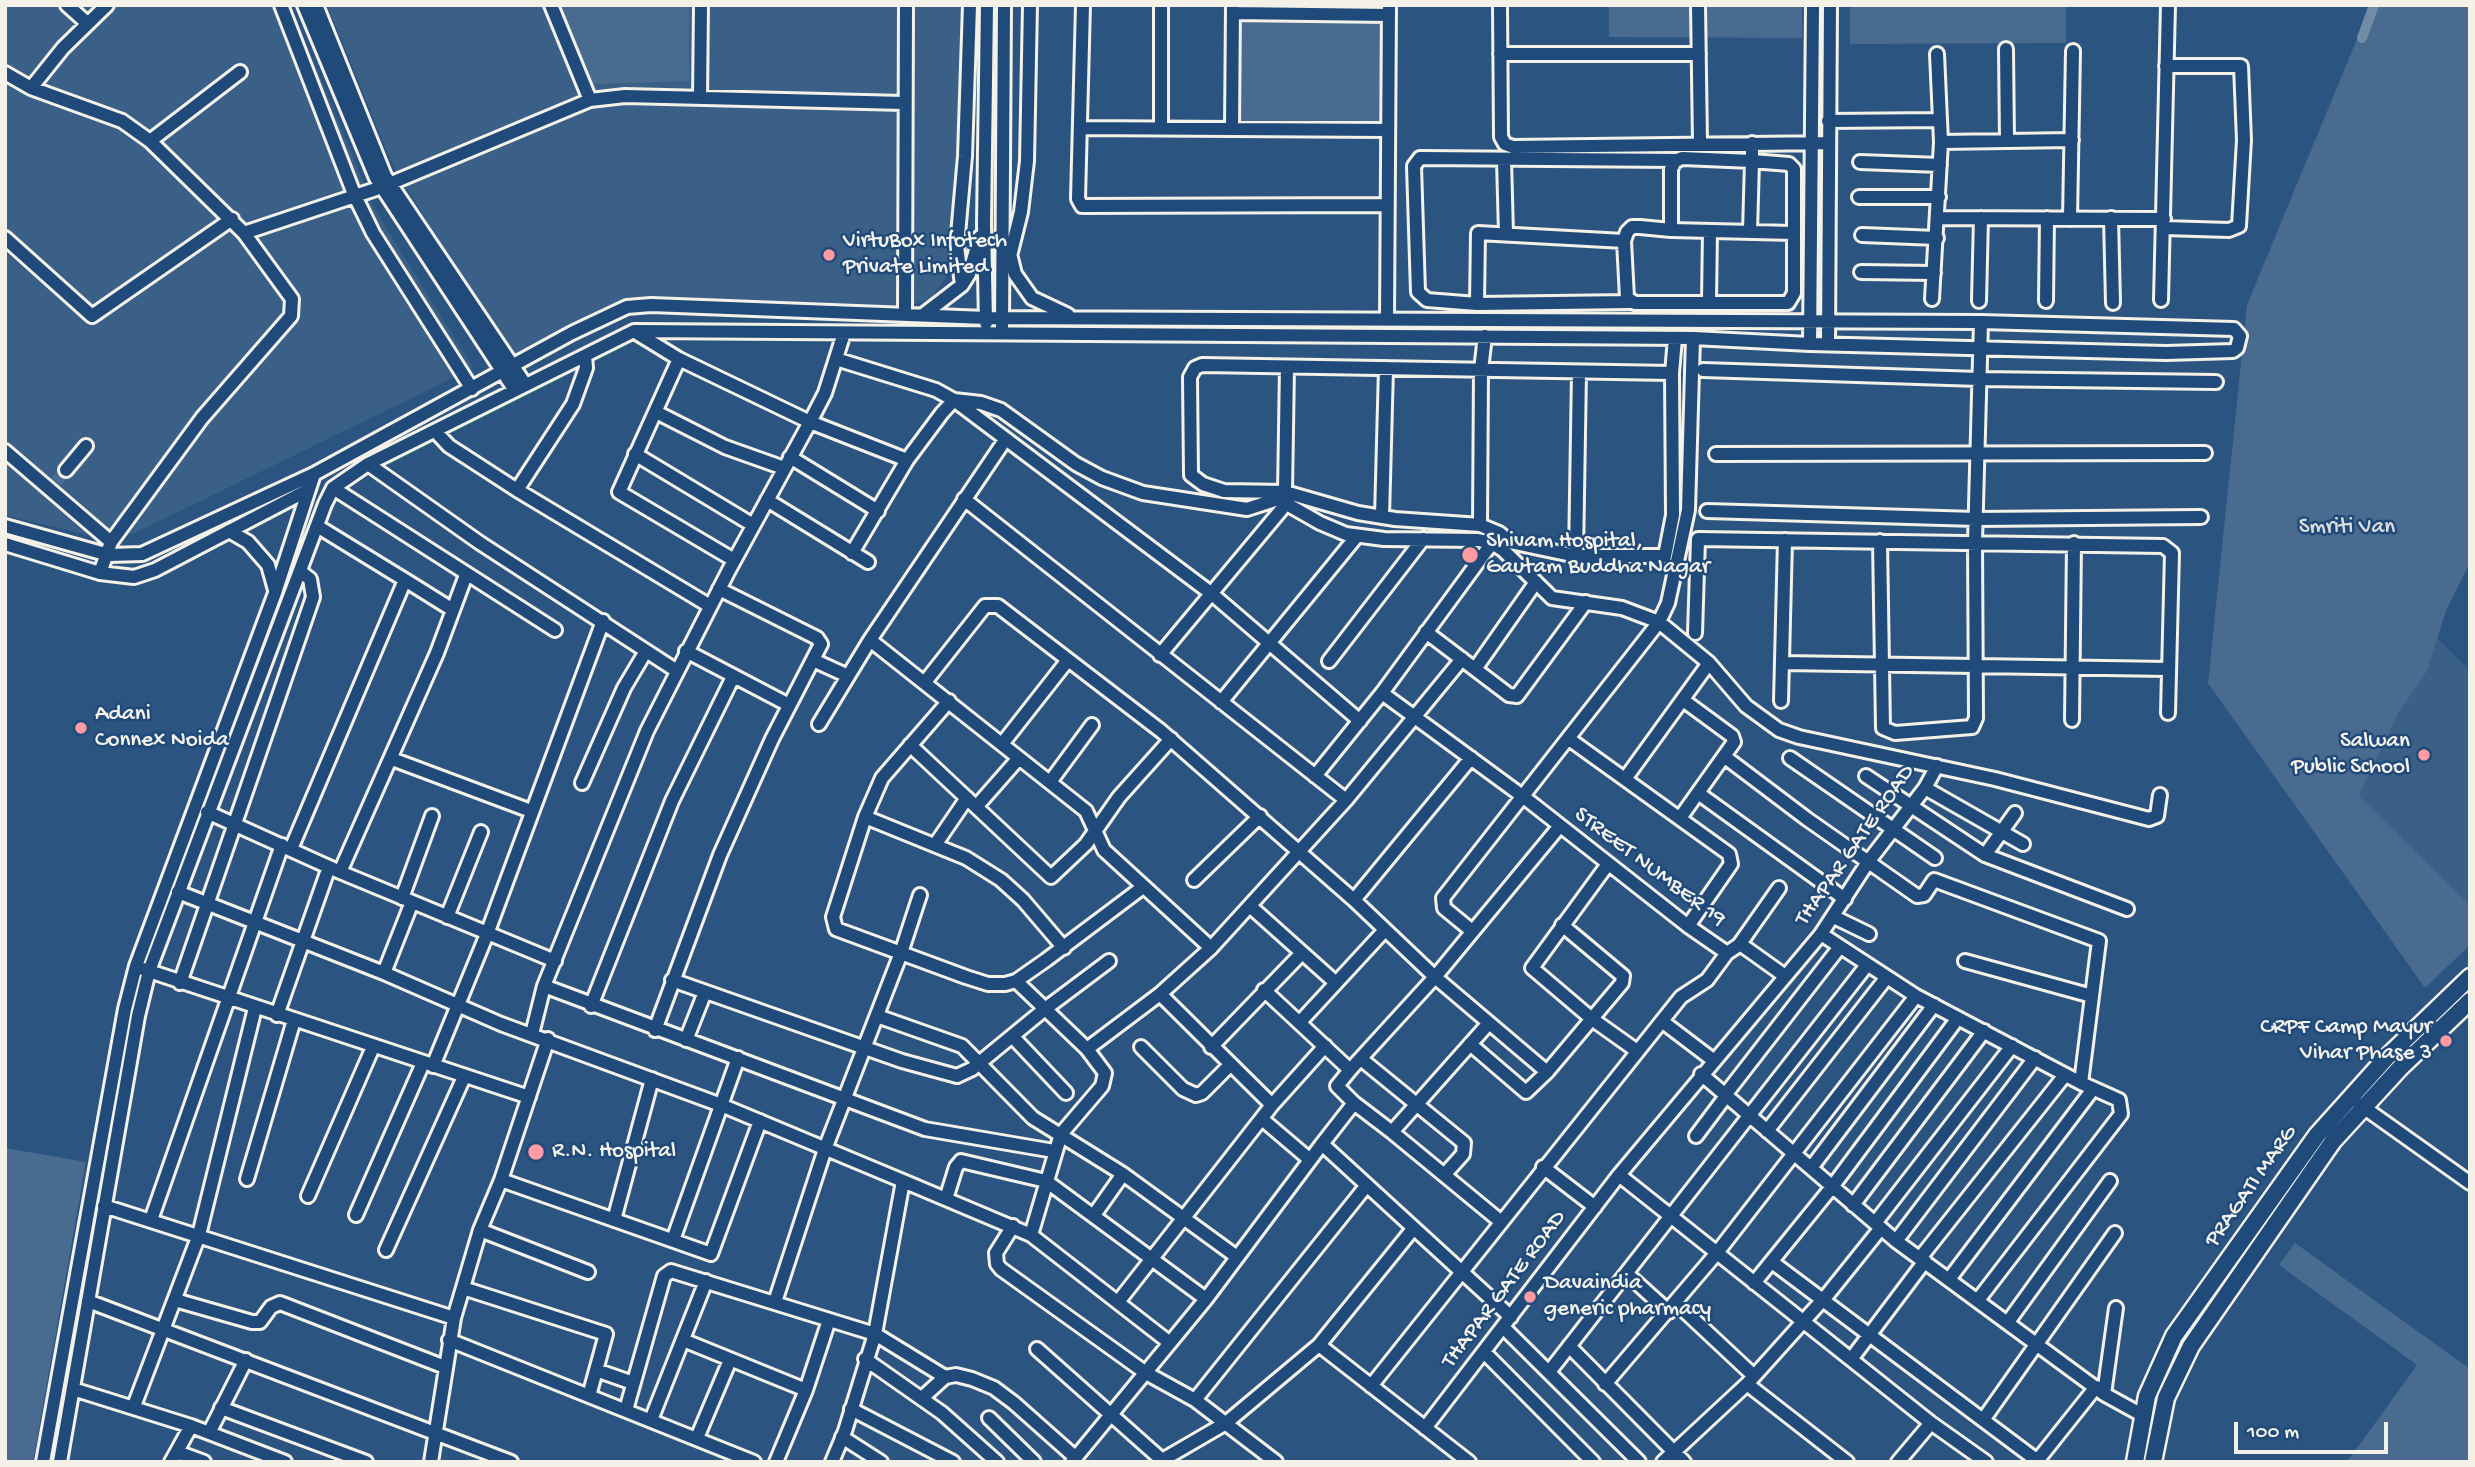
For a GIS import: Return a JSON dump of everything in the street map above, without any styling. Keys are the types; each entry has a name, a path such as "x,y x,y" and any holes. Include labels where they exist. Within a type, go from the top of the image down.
{"main road":[{"name":"PRAGATI MARG","path":"2153,1462 2166,1398 2191,1346 2387,1057 2470,977"},
{"name":"PRAGATI MARG","path":"2135,1462 2147,1396 2175,1336 2317,1135 2470,1001"}],"street":[{"path":"67,5 87,23"},
{"path":"31,88 87,23 107,5"},
{"path":"281,5 354,194 373,233 472,389"},
{"path":"304,5 386,186 519,387"},
{"path":"316,5 386,186"},
{"path":"551,5 590,100"},
{"path":"700,98 701,5"},
{"path":"905,314 906,5"},
{"path":"962,285 957,246 965,156 970,5"},
{"path":"986,332 984,223 987,5"},
{"path":"1002,333 1004,5"},
{"path":"1010,256 1021,212 1027,160 1030,5"},
{"path":"1083,5 1078,199 1082,206 1385,205"},
{"path":"1161,5 1161,129"},
{"path":"1500,5 1501,136 1505,144 1513,147 1828,143"},
{"path":"1698,5 1700,143"},
{"path":"1810,344 1813,5"},
{"path":"1828,344 1830,5"},
{"path":"2161,300 2168,5"},
{"path":"1232,129 1233,9 1389,10 1385,205 1387,319"},
{"path":"2006,49 2007,140"},
{"path":"2070,219 2073,51"},
{"path":"1500,54 1699,54"},
{"path":"1932,299 1941,142 1937,54"},
{"path":"1938,218 2111,218 2229,230 2239,226 2245,140 2241,66 2166,66"},
{"path":"150,141 240,72"},
{"path":"5,73 31,88 122,121 150,141 232,219 292,299 291,316 202,418 110,549 100,573"},
{"path":"244,233 354,194 386,186 590,100 625,96 904,103"},
{"path":"1828,121 1939,120"},
{"path":"1080,128 1387,130"},
{"path":"1941,142 2072,139"},
{"path":"1750,232 1752,143"},
{"path":"1420,158 1752,161 1789,164 1794,169 1793,299 1788,303 1709,301 1477,304 1427,300 1419,292 1414,166 1420,158"},
{"path":"1504,160 1506,234"},
{"path":"1671,230 1671,169 1678,160"},
{"path":"1860,162 1940,165"},
{"path":"1859,197 1939,197"},
{"path":"1979,301 1981,218"},
{"path":"2046,301 2048,218"},
{"path":"2111,218 2113,303"},
{"path":"5,237 92,316 232,219"},
{"path":"923,315 962,285 969,274 984,223"},
{"path":"1001,223 1015,274 1032,298 1074,318"},
{"path":"1630,302 1624,241 1632,227 1794,233"},
{"path":"1709,301 1710,231"},
{"path":"1477,304 1478,233 1624,241"},
{"path":"1862,235 1937,238"},
{"path":"1861,272 1934,273"},
{"path":"5,526 142,554 314,474 627,307 651,305 986,318 1981,322 2234,329 2240,336 2237,348 2224,352 1810,344 1693,338 634,331 368,464 333,488 178,892 125,1009 43,1462"},
{"path":"1414,319 1414,336"},
{"path":"1880,541 1881,722 1887,731 1895,733 1972,727 1976,718 1975,542 1981,322"},
{"path":"634,331 679,359 810,422 907,460"},
{"path":"533,1034 544,986 647,731 734,560 810,422 844,333"},
{"path":"1480,525 1481,370 1485,337"},
{"path":"1672,373 1202,365 1195,368 1190,377 1191,475 1203,484 1224,491 1286,498 1382,517 1480,525 1499,533 1510,542 1576,556 1665,556 1673,515 1672,373 1675,338"},
{"path":"1472,931 1444,908 1443,898 1525,798 1659,622 1674,580 1688,510 1693,338"},
{"path":"517,490 573,404 586,368 585,356"},
{"path":"679,359 619,492 734,560"},
{"path":"836,359 936,390 954,400 1212,594 1360,721"},
{"path":"1160,655 1212,594 1286,498 1287,367"},
{"path":"1382,517 1386,368"},
{"path":"1703,370 1979,379 2216,382"},
{"path":"1576,556 1579,372"},
{"path":"852,553 907,460 954,400"},
{"path":"954,400 981,403 1000,410 1076,464 1102,478 1143,493 1247,509 1271,499 1286,498 1320,523 1357,536 1492,543"},
{"path":"656,412 725,447 787,462 878,511"},
{"path":"435,432 449,446 517,490 710,606"},
{"path":"819,724 870,640 1005,440"},
{"path":"66,470 86,446"},
{"path":"5,451 53,486 110,549"},
{"path":"1716,454 2205,453"},
{"path":"635,454 753,525"},
{"path":"368,464 480,543 677,671"},
{"path":"60,1462 138,1016 143,969 314,474"},
{"path":"333,488 555,630"},
{"path":"5,544 100,573 134,578 308,490"},
{"path":"964,499 1346,800"},
{"path":"767,500 867,562"},
{"path":"1707,511 1976,519 2201,517"},
{"path":"317,526 453,610"},
{"path":"229,531 248,542 268,565 275,593"},
{"path":"1221,702 1357,536"},
{"path":"1695,633 1698,539 1975,542 2169,548 2172,553 2168,713"},
{"path":"1329,661 1423,540"},
{"path":"1782,701 1785,540"},
{"path":"1315,776 1382,693 1492,543"},
{"name":"THAPAR GATE ROAD","path":"1425,1428 1619,1175 1821,934 1868,862 1925,788 1937,766 1779,730 1746,706 1709,663 1659,622 1622,608 1552,598 1492,543"},
{"path":"2072,720 2074,544"},
{"path":"180,983 313,597 310,579 301,572"},
{"path":"277,1015 302,941 392,759 466,575"},
{"path":"151,1220 254,923 405,580"},
{"path":"1475,669 1536,582"},
{"path":"655,1030 720,855 789,705 821,644 817,638 719,589"},
{"path":"1426,632 1509,695 1517,696 1586,602"},
{"path":"925,682 985,606 991,604 1171,739 1354,900 1435,977 1548,1072"},
{"path":"356,1215 457,1005 487,934 603,621"},
{"path":"870,640 1086,811 1104,850 1211,948"},
{"path":"582,783 624,688 646,651"},
{"path":"686,651 789,705"},
{"path":"1087,1049 1160,994 1251,907 1346,800 1462,659"},
{"path":"813,660 848,676"},
{"path":"1002,744 1068,660"},
{"path":"1625,779 1709,663"},
{"path":"1782,663 2169,669"},
{"path":"592,1006 672,801 733,677"},
{"name":"STREET NUMBER 19","path":"1382,693 1525,798 1688,926 1727,953 1739,944 1785,976"},
{"path":"1680,818 1734,741 1732,736 1683,700"},
{"path":"949,701 882,778 865,817 832,923 841,932 988,984 1016,981 1143,887"},
{"path":"1050,782 1092,725"},
{"path":"910,745 1051,877 1096,833 1119,797 1171,739"},
{"path":"1569,739 1680,818 1731,859 1688,926"},
{"path":"1725,757 1917,895 1923,895 1934,880 2095,939 2101,946 2092,996 2087,1086 1950,1279"},
{"path":"935,845 971,803 1018,758"},
{"path":"1354,900 1471,758"},
{"path":"1790,758 1935,858"},
{"path":"392,759 531,811"},
{"path":"1937,766 2149,819 2157,816 2160,795"},
{"path":"1866,776 1910,808 1985,855 2127,909"},
{"path":"1925,788 2001,835 2023,844"},
{"path":"1698,793 1845,899"},
{"path":"207,812 335,870 555,961"},
{"path":"1985,855 2015,813"},
{"path":"384,973 432,816"},
{"path":"1194,880 1260,816"},
{"path":"865,817 967,858 1001,880 1023,900 1064,948"},
{"path":"1500,1221 1445,1174 1354,1104 1337,1086 1435,977 1559,827"},
{"path":"447,917 481,832"},
{"path":"1608,864 1532,968 1592,1019 1637,1051"},
{"path":"1739,944 1779,888"},
{"path":"178,892 384,973 457,1005 721,1105 1013,1226 1031,1235 1170,1343"},
{"path":"775,1302 825,1149 901,953 920,895"},
{"path":"1251,907 1336,983"},
{"path":"1834,917 1869,934"},
{"path":"1469,1044 1526,1092 1548,1072 1622,983 1623,976 1562,926"},
{"path":"1300,1022 1385,930"},
{"path":"1821,934 1916,996 2065,1075 2119,1100 2121,1114 1978,1300"},
{"path":"1696,1136 1839,948"},
{"path":"1371,1385 1637,1051 1686,992 1707,980 1727,953"},
{"path":"1211,1047 1264,989 1301,954"},
{"path":"673,980 940,1074 957,1076 981,1062 1109,961"},
{"path":"1965,961 2092,996"},
{"path":"1549,1371 1671,1219 1867,965"},
{"path":"143,969 529,1097"},
{"path":"1768,1131 1886,977"},
{"path":"1016,981 1087,1049 1105,1073 1106,1079 1061,1134 1031,1235"},
{"path":"544,986 655,1030 738,1058 925,1129 1054,1151"},
{"path":"1264,989 1350,1070"},
{"path":"686,1040 705,992"},
{"path":"1160,994 1272,1105"},
{"path":"1605,1384 1716,1254 1916,996"},
{"path":"1811,1168 1934,1005"},
{"path":"134,1406 199,1235 255,1008"},
{"path":"877,1016 962,1046 981,1062 1033,1118 1123,1174 1237,1257"},
{"path":"1755,1283 1832,1187 1958,1018"},
{"path":"247,1179 294,1020"},
{"path":"1662,1022 1713,1060"},
{"path":"1392,1132 1489,1023"},
{"path":"1853,1205 1984,1031"},
{"path":"1012,1036 1066,1093"},
{"path":"431,1462 438,1434 445,1367 454,1318 481,1230 501,1180 548,1039"},
{"path":"1140,1046 1183,1089 1196,1095 1202,1093 1230,1065"},
{"path":"1118,1302 1272,1105 1325,1046"},
{"path":"1663,1462 1750,1380 1822,1301 2012,1046"},
{"path":"308,1196 373,1047"},
{"path":"673,1240 738,1058"},
{"path":"1896,1241 2035,1058"},
{"path":"1361,1059 1464,1143 1463,1154 1445,1174"},
{"path":"1701,1074 1896,1241 2100,1391 2144,1416"},
{"path":"1852,1358 1922,1260 2065,1075"},
{"path":"386,1250 464,1077"},
{"path":"614,1220 652,1079"},
{"path":"2357,1102 2470,1183"},
{"path":"922,1398 944,1377 956,1375 972,1379 994,1388 1074,1460 1206,1298 1354,1104"},
{"path":"1262,1119 1309,1160"},
{"path":"501,1180 711,1254 760,1121"},
{"path":"1322,1144 1461,1273 1549,1371 1639,1462"},
{"path":"946,1199 956,1167 961,1161 1046,1181 1206,1298"},
{"path":"1543,1167 1595,1206"},
{"path":"1094,1215 1123,1174"},
{"path":"1619,1175 1671,1219 1980,1460"},
{"path":"832,1462 875,1334 903,1181"},
{"path":"2008,1322 2110,1181"},
{"path":"1195,1400 1367,1185"},
{"path":"104,1206 454,1318"},
{"path":"1013,1226 996,1253 997,1264 1146,1373 1195,1400 1266,1451 1276,1462"},
{"path":"1037,1349 1161,1461 1226,1423 1319,1345 1413,1229"},
{"path":"481,1230 588,1272"},
{"path":"1983,1420 2115,1233"},
{"path":"1772,1262 2038,1461 2100,1391 2116,1308"},
{"path":"626,1410 667,1272 706,1281 875,1334 944,1377"},
{"path":"1627,1273 1672,1308 1750,1380 1847,1462"},
{"path":"651,1420 706,1281"},
{"path":"463,1288 606,1334 589,1396"},
{"path":"174,1300 253,1322 260,1322 271,1307 280,1303 445,1367"},
{"path":"88,1301 163,1327 511,1462"},
{"path":"776,1462 806,1390 829,1320"},
{"path":"449,1340 697,1438 730,1457 754,1462"},
{"path":"683,1340 806,1390"},
{"path":"1319,1345 1469,1462"},
{"path":"1569,1346 1684,1462"},
{"path":"1484,1352 1593,1462"},
{"path":"865,1359 922,1398 997,1462"},
{"path":"209,1433 246,1360"},
{"path":"697,1438 730,1360"},
{"path":"596,1370 634,1384"},
{"path":"73,1389 134,1406 285,1462"},
{"path":"221,1408 366,1462"},
{"path":"851,1409 953,1462"},
{"path":"989,1418 1034,1462"},
{"path":"1898,1462 1931,1423"},
{"path":"191,1426 174,1457 204,1462"},
{"path":"842,1437 881,1462"},
{"path":"1255,1462 1266,1451"}],"shaded area":[{"path":"5,5 290,5 374,208 473,368 135,533 97,537 5,515"},
{"path":"327,5 970,5 970,88 950,272 931,298 910,306 649,297 621,299 511,356 393,166"},
{"name":"Salwan Public School","path":"2437,638 2470,671 2470,905 2359,796 2398,714 2427,671"}],"green space":[{"path":"561,5 689,5 689,81 592,84"},
{"path":"1609,5 1802,5 1802,38 1609,37"},
{"path":"1850,5 2066,5 2066,43 1850,44"},
{"name":"Smriti Van","path":"2371,5 2470,5 2470,562 2446,611 2427,671 2398,714 2359,796 2470,905 2470,945 2425,988 2208,683 2247,305"},
{"path":"1238,20 1382,22 1381,124 1237,122"},
{"path":"5,1148 86,1162 33,1462 5,1462"},
{"path":"2295,1243 2470,1369 2470,1462 2347,1462 2417,1365 2279,1265"}],"waterway":[{"path":"2362,38 2374,5"}],"tunnel":[{"path":"56,482 66,470"}],"place":[{"name":"VirtuBox Infotech Private Limited","path":"829,255"},
{"name":"Shivam Hospital, Gautam Buddha Nagar","path":"1470,555"},
{"name":"Adani Connex Noida","path":"81,728"},
{"name":"Salwan Public School","path":"2424,755"},
{"name":"CRPF Camp Mayur Vihar Phase 3","path":"2446,1041"},
{"name":"R.N. Hospital","path":"536,1152"},
{"name":"Davaindia generic pharmacy","path":"1530,1297"}]}
